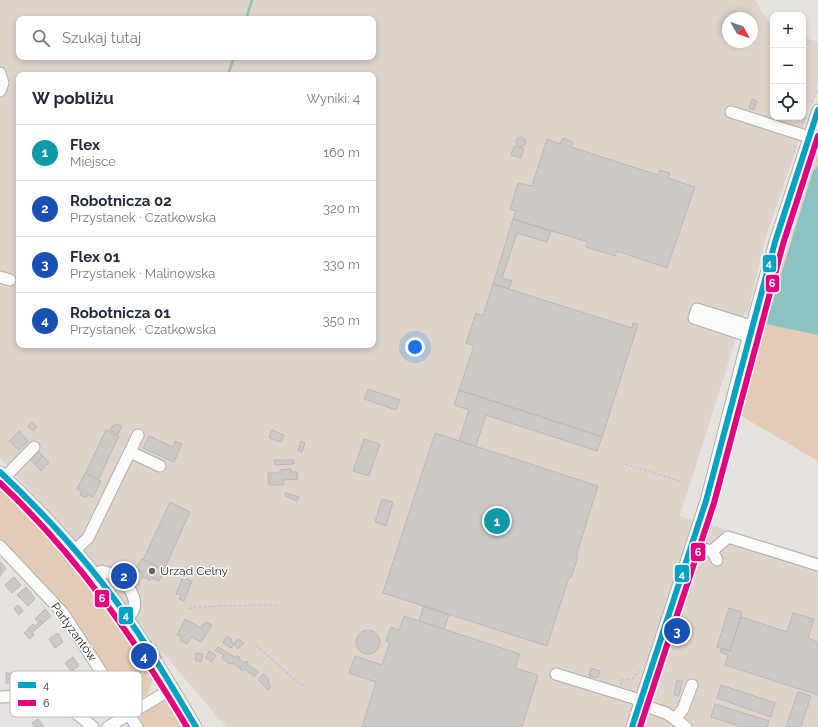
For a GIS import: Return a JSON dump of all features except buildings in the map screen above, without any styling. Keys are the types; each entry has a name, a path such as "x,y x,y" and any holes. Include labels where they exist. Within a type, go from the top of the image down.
{"street":[{"path":"0,72 3,82 0,91"},
{"path":"632,727 692,546 713,474 775,242 818,110"},
{"path":"731,112 809,137"},
{"path":"713,319 750,331"},
{"path":"75,550 88,538 138,435"},
{"path":"34,447 3,474 75,550 95,574 127,618 173,688 196,727"},
{"path":"130,452 160,466"},
{"path":"692,546 714,556 728,537 818,565"},
{"name":"Partyzantów","path":"0,546 63,613 101,671"},
{"path":"95,574 102,571 120,578 136,600 135,609 127,618"},
{"path":"556,674 640,702 676,718 686,727"},
{"path":"676,718 683,709 692,685"},
{"path":"142,706 173,688"},
{"path":"0,697 10,697"},
{"path":"81,717 93,727"},
{"path":"108,727 124,717"},
{"name":"Partyzantów","path":"131,717 137,727"}],"path":[{"path":"624,464 683,482"},
{"path":"189,609 195,607 278,606"},
{"path":"256,645 297,682 305,686"}],"shaded area":[{"path":"0,0 755,0 770,24 770,120 806,120 764,243 748,311 743,316 680,516 818,557 818,727 226,727 152,640 80,545 0,458"},
{"path":"806,38 818,42 818,84 806,119"},
{"path":"818,151 818,461 736,413"},
{"path":"0,479 80,563 144,650 141,655 156,672 147,695 142,698 142,671 106,671 63,608 0,539"},
{"path":"166,699 176,701 192,727 143,727 139,724 139,719 142,717 144,712"}],"water":[{"path":"818,166 818,335 766,324 813,171"}],"waterway":[{"path":"247,16 252,0"},
{"path":"229,72 233,60"}],"transit line":[{"name":"4","path":"632,727 706,501 775,242 818,110"},
{"name":"6","path":"640,727 714,503 783,244 818,136"},
{"name":"4","path":"0,472 54,526 103,584 140,636 196,727"},
{"name":"6","path":"0,483 54,539 102,598 146,660 187,727"}],"place":[{"name":"Flex","path":"497,521"},
{"name":"Urząd Celny","path":"152,571"},
{"name":"Robotnicza 02","path":"124,576"},
{"name":"Flex 01","path":"677,631"},
{"name":"Robotnicza 01","path":"144,656"}]}
